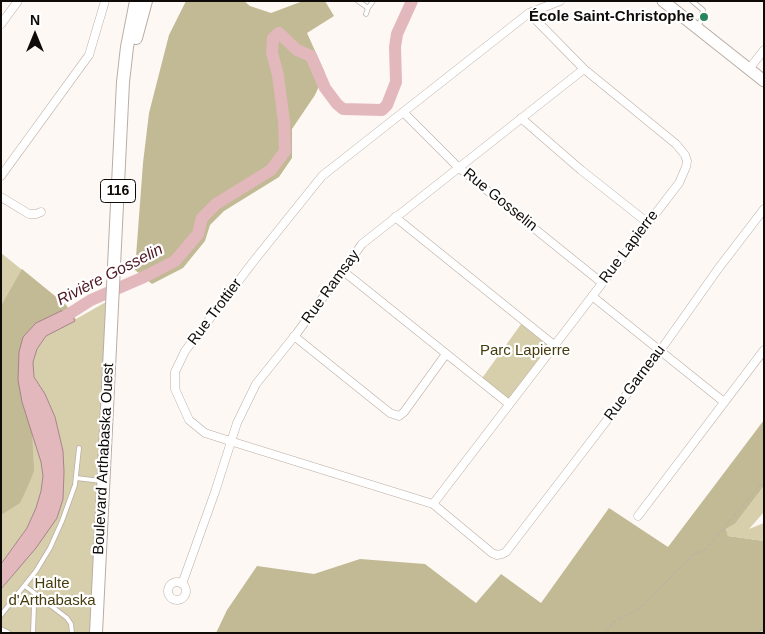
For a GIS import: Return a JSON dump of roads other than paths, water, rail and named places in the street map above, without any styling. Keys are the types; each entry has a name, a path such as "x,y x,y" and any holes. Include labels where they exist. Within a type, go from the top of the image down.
{"main road":[{"name":"116","path":"122,112 124,66 136,1"},
{"name":"116","path":"122,112 130,66 146,1"},
{"name":"Boulevard Arthabaska Ouest","path":"96,633 122,112"}],"street":[{"path":"1,24 18,1"},
{"path":"1,176 89,55 105,1"},
{"name":"Rue Trottier","path":"502,554 492,553 433,504 205,433 197,428 185,413 175,389 175,372 182,357 253,262 322,176 530,13 560,1"},
{"path":"663,1 764,81"},
{"name":"Rue Lapierre","path":"433,504 648,223 684,174 687,161 685,155 676,144 584,70 530,13"},
{"path":"749,70 764,50"},
{"name":"Rue Ramsay","path":"182,584 242,410 256,384 362,244 584,70"},
{"name":"Rue Gosselin","path":"403,112 458,167 602,283"},
{"path":"521,118 581,170 648,223"},
{"path":"1,197 29,214 41,212"},
{"name":"Rue Garneau","path":"502,554 506,552 660,350 764,209"},
{"path":"395,217 554,345"},
{"path":"343,271 509,404"},
{"path":"592,296 724,402"},
{"path":"294,336 390,413 399,416 404,412 446,354"},
{"path":"638,516 764,350"}],"lane":[{"path":"358,1 368,8"},
{"path":"366,14 373,1"},
{"path":"692,1 704,10 699,30"},
{"path":"1,615 25,586 50,548 62,522 76,478 79,448"},
{"path":"76,478 104,481"},
{"path":"25,586 67,618 71,624 72,633"},
{"path":"33,633 36,595"},
{"path":"1,629 9,633"}],"waterway":[{"name":"Rivière Gosselin","path":"58,321 91,300 175,261 198,234 202,218 216,204 271,170 285,151 284,122 278,75 272,53 273,38 279,33 297,50 311,56 325,88 343,109 382,110 387,105 396,82 395,47 397,34 412,1"}],"place":[{"name":"École Saint-Christophe","path":"704,17"}],"park label":[{"name":"Parc Lapierre","path":"525,351"},
{"name":"Halte d'Arthabaska","path":"52,592"}]}
